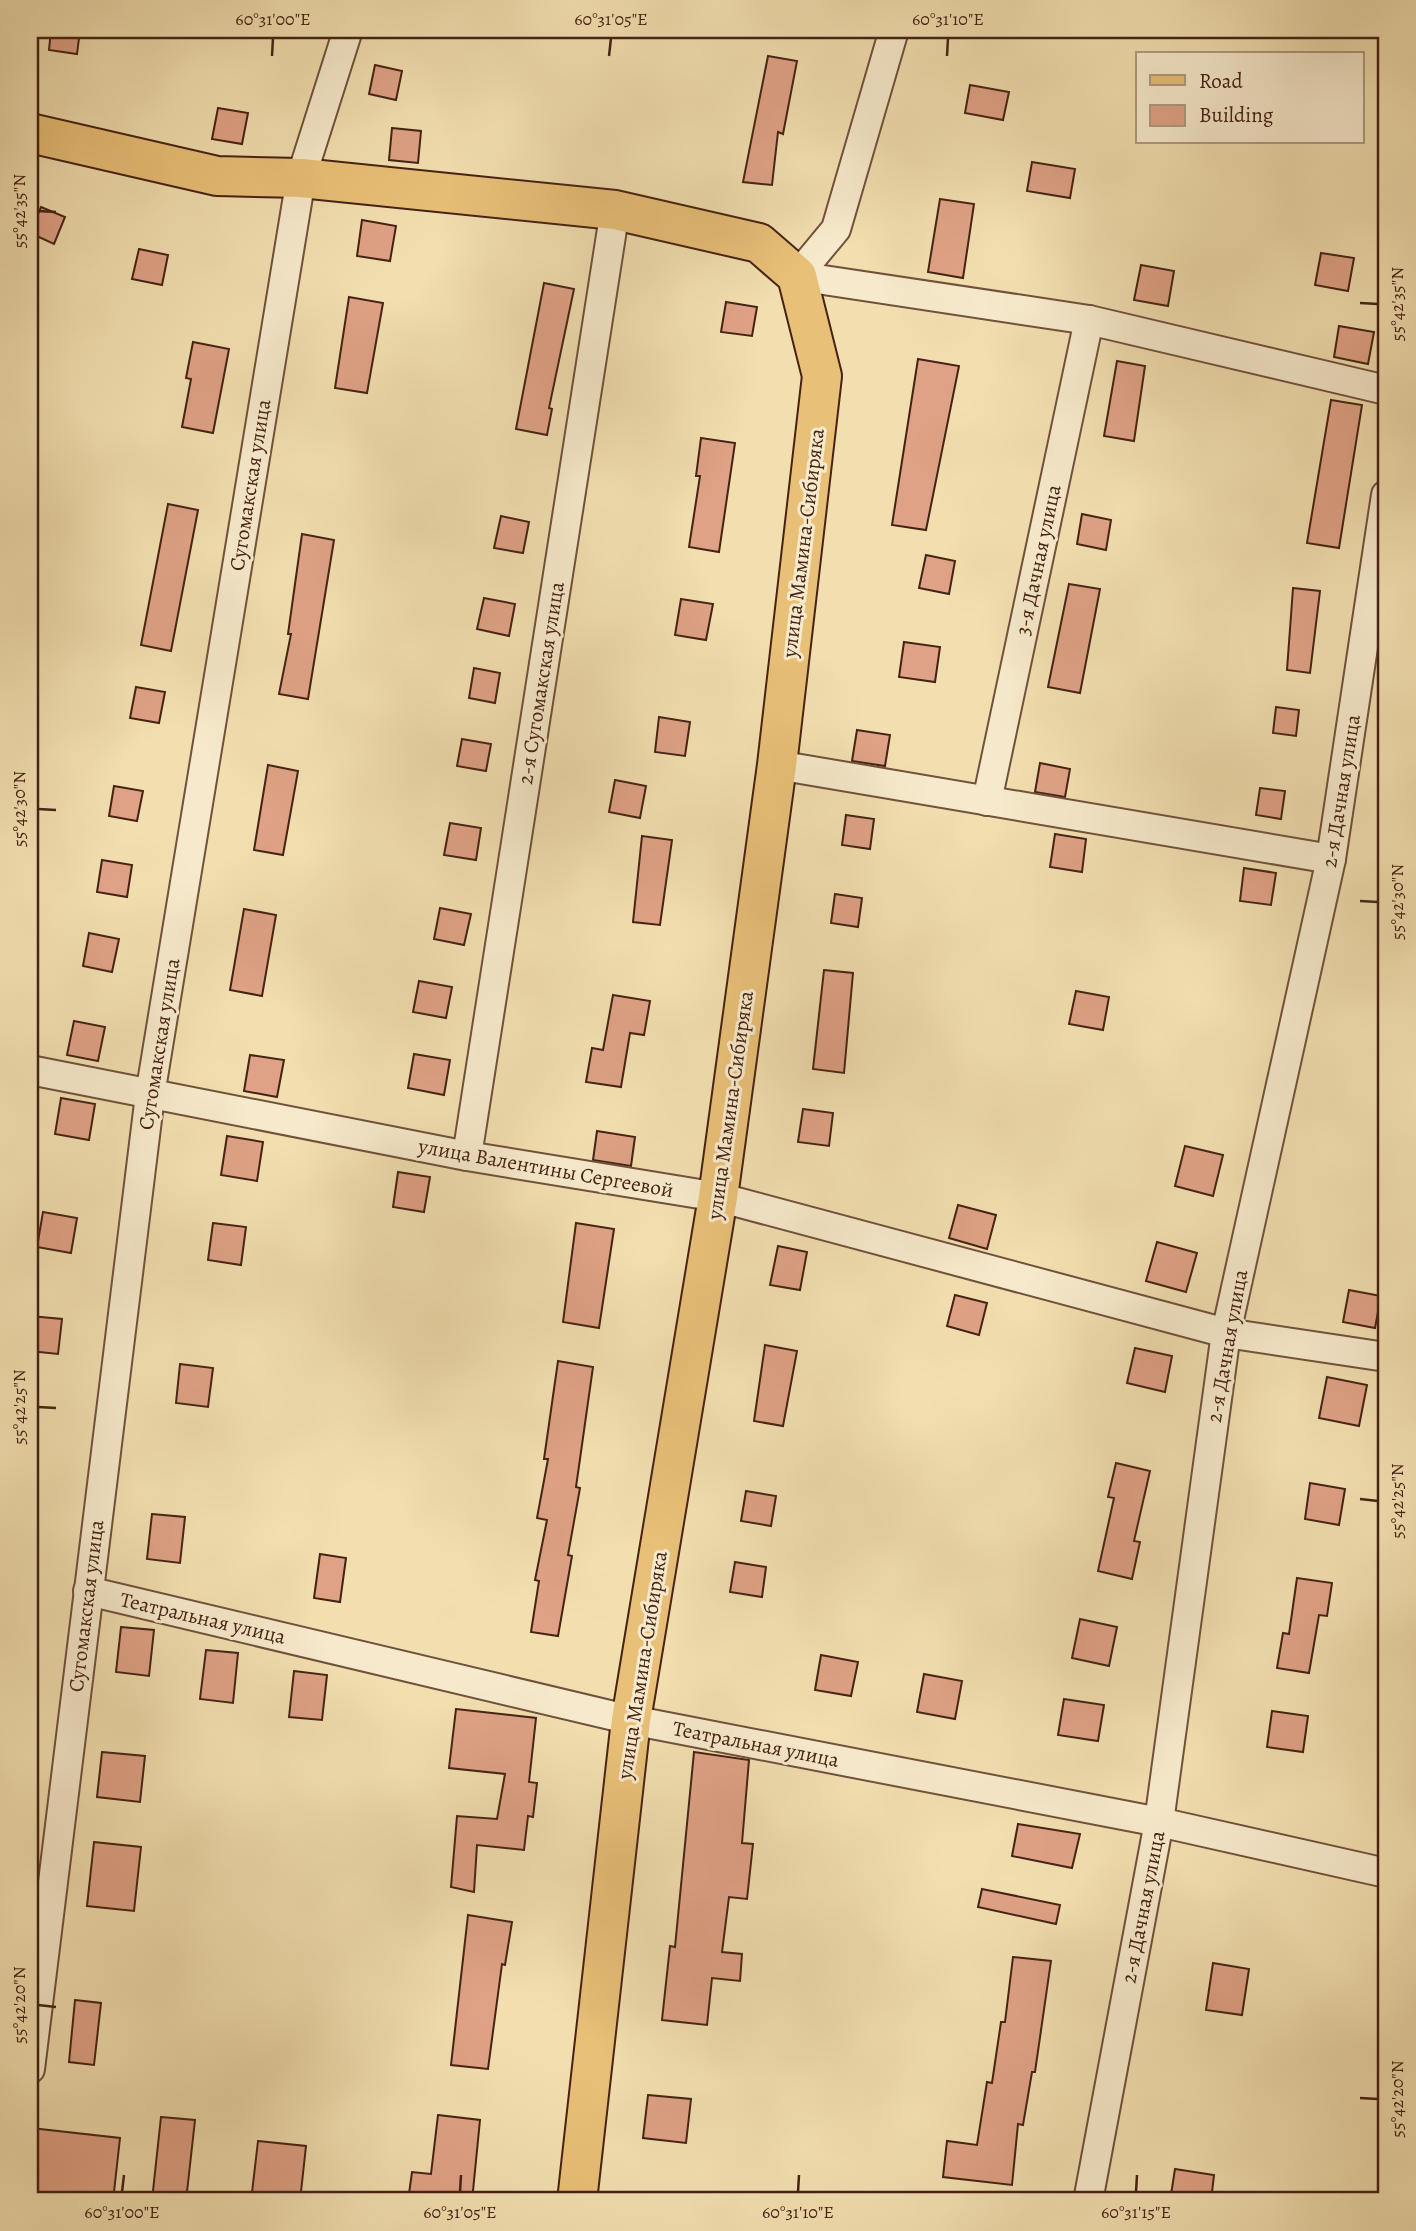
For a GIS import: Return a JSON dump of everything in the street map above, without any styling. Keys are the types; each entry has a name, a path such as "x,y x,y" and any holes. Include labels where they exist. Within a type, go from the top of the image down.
{"main road":[{"path":"30,133 217,176 301,178 615,211 759,243 797,276"},
{"name":"улица Мамина-Сибиряка","path":"577,2201 631,1720 718,1197 777,765 822,376 797,276"}],"street":[{"name":"Сугомакская улица","path":"30,2069 150,1095 301,178 348,30"},
{"path":"797,276 836,229 894,30"},
{"name":"2-я Сугомакская улица","path":"467,1156 615,211"},
{"path":"797,276 1089,320 1386,390"},
{"name":"3-я Дачная улица","path":"987,801 1089,320"},
{"name":"2-я Дачная улица","path":"1087,2201 1158,1822 1226,1333 1331,859 1386,495"},
{"path":"777,765 1331,859"},
{"name":"улица Валентины Сергеевой","path":"30,1070 467,1156 718,1197 1226,1333 1386,1357"},
{"name":"Театральная улица","path":"88,1591 631,1720 1158,1822 1386,1873"}],"building":[{"path":"51,30 80,30 77,54 49,50"},
{"path":"768,56 797,61 783,134 778,132 772,185 743,182"},
{"path":"375,65 402,71 396,100 369,94"},
{"path":"970,85 1009,92 1003,120 965,113"},
{"path":"218,108 248,113 242,144 212,139"},
{"path":"392,128 421,131 418,163 389,160"},
{"path":"1032,162 1075,169 1070,198 1027,191"},
{"path":"940,199 974,204 963,278 928,272"},
{"path":"41,207 65,217 54,244 30,233"},
{"path":"362,220 396,226 390,261 357,256"},
{"path":"139,249 168,255 162,285 132,279"},
{"path":"1321,253 1354,258 1348,291 1315,285"},
{"path":"1141,265 1174,271 1168,306 1134,300"},
{"path":"544,283 574,289 549,408 552,409 547,435 516,429"},
{"path":"349,297 383,303 367,393 335,388"},
{"path":"726,302 757,307 752,336 721,332"},
{"path":"1339,326 1374,332 1368,364 1334,357"},
{"path":"193,342 229,349 213,433 182,427 191,379 186,378"},
{"path":"918,359 959,366 926,530 892,525"},
{"path":"1117,361 1145,366 1134,441 1104,436"},
{"path":"1331,400 1362,405 1339,548 1307,543"},
{"path":"701,438 735,443 719,552 689,547 700,476 696,476"},
{"path":"168,504 198,510 171,651 141,645"},
{"path":"1082,514 1111,520 1106,550 1077,544"},
{"path":"501,516 529,522 523,553 494,548"},
{"path":"302,534 334,540 308,699 279,694 291,634 288,634"},
{"path":"926,555 955,561 949,594 919,588"},
{"path":"1069,584 1100,589 1080,693 1048,687"},
{"path":"1293,588 1320,591 1310,673 1287,670"},
{"path":"484,598 515,604 509,636 477,629"},
{"path":"681,599 713,604 706,640 675,635"},
{"path":"904,642 940,647 935,682 899,677"},
{"path":"474,668 500,673 495,703 469,698"},
{"path":"136,687 165,692 159,723 130,718"},
{"path":"1276,707 1299,710 1296,736 1273,733"},
{"path":"659,717 690,722 685,756 655,752"},
{"path":"857,730 890,735 885,766 852,761"},
{"path":"462,739 491,744 486,771 457,766"},
{"path":"1040,763 1070,769 1065,797 1035,792"},
{"path":"268,765 298,771 283,855 254,850"},
{"path":"615,780 646,786 640,818 609,812"},
{"path":"114,786 143,791 137,821 109,816"},
{"path":"1260,788 1285,791 1281,819 1256,815"},
{"path":"846,815 874,819 870,849 842,845"},
{"path":"450,823 481,828 476,860 444,855"},
{"path":"1055,834 1086,839 1082,872 1050,867"},
{"path":"642,836 672,840 660,925 633,922"},
{"path":"102,860 132,865 127,897 97,892"},
{"path":"1244,868 1276,873 1271,905 1240,901"},
{"path":"835,894 862,898 858,927 831,923"},
{"path":"440,908 471,914 464,945 434,939"},
{"path":"244,909 276,915 262,996 230,990"},
{"path":"89,933 119,939 112,972 83,966"},
{"path":"824,970 853,973 844,1073 813,1069"},
{"path":"419,981 452,987 446,1018 413,1012"},
{"path":"1076,991 1109,997 1103,1030 1069,1024"},
{"path":"613,995 650,1001 644,1035 630,1033 621,1087 586,1082 592,1048 603,1050"},
{"path":"74,1021 105,1027 98,1061 67,1055"},
{"path":"414,1054 450,1060 444,1095 408,1088"},
{"path":"250,1055 284,1060 277,1097 244,1091"},
{"path":"61,1098 95,1104 89,1140 55,1134"},
{"path":"803,1109 833,1113 829,1146 798,1142"},
{"path":"597,1131 635,1137 631,1166 593,1160"},
{"path":"227,1136 263,1142 257,1181 221,1175"},
{"path":"1185,1146 1223,1155 1213,1196 1175,1186"},
{"path":"398,1172 430,1177 424,1212 393,1207"},
{"path":"958,1205 996,1215 987,1249 949,1238"},
{"path":"43,1212 77,1218 71,1253 37,1247"},
{"path":"213,1223 246,1227 241,1265 208,1260"},
{"path":"576,1223 614,1229 599,1328 563,1322"},
{"path":"1157,1242 1197,1253 1186,1292 1146,1281"},
{"path":"778,1246 807,1252 800,1290 770,1285"},
{"path":"1349,1290 1381,1296 1375,1328 1343,1322"},
{"path":"955,1295 987,1303 979,1335 947,1326"},
{"path":"30,1316 62,1319 58,1354 30,1351"},
{"path":"765,1345 797,1351 783,1426 754,1421"},
{"path":"1135,1348 1172,1356 1165,1392 1127,1383"},
{"path":"558,1361 593,1367 576,1487 580,1488 568,1555 572,1556 558,1636 531,1632 539,1581 535,1580 547,1520 537,1518 548,1459 544,1459"},
{"path":"180,1364 213,1368 208,1407 176,1403"},
{"path":"1327,1377 1367,1385 1359,1426 1319,1418"},
{"path":"1116,1463 1150,1471 1134,1541 1140,1542 1132,1579 1098,1571 1114,1498 1108,1497"},
{"path":"1310,1483 1345,1489 1339,1525 1305,1519"},
{"path":"746,1491 776,1496 771,1526 741,1521"},
{"path":"152,1514 185,1517 180,1563 147,1559"},
{"path":"320,1554 346,1558 340,1602 314,1598"},
{"path":"735,1562 766,1567 762,1597 730,1592"},
{"path":"1297,1578 1332,1583 1327,1616 1319,1615 1309,1673 1277,1668 1283,1633 1289,1634"},
{"path":"1080,1619 1117,1627 1109,1666 1072,1658"},
{"path":"121,1627 154,1630 149,1676 116,1672"},
{"path":"206,1650 238,1653 233,1703 200,1699"},
{"path":"821,1655 858,1662 851,1696 815,1690"},
{"path":"294,1671 327,1675 322,1720 289,1717"},
{"path":"924,1674 962,1681 955,1719 917,1712"},
{"path":"1064,1699 1104,1705 1098,1741 1058,1735"},
{"path":"456,1709 536,1718 529,1782 537,1783 533,1817 528,1816 524,1850 477,1845 474,1892 451,1887 457,1816 497,1819 505,1774 449,1768"},
{"path":"1272,1711 1308,1716 1303,1752 1267,1747"},
{"path":"102,1752 145,1756 140,1802 97,1797"},
{"path":"694,1752 749,1760 742,1843 753,1844 747,1899 729,1897 722,1952 742,1954 740,1981 712,1978 707,2025 662,2020 670,1946 675,1947"},
{"path":"1018,1824 1080,1834 1072,1868 1012,1856"},
{"path":"94,1842 141,1847 134,1911 87,1906"},
{"path":"982,1889 1060,1905 1056,1924 978,1907"},
{"path":"468,1915 512,1922 505,1965 502,1964 488,2069 451,2065"},
{"path":"1013,1957 1051,1961 1035,2072 1032,2072 1023,2125 1018,2124 1012,2185 943,2177 947,2141 977,2145 987,2082 992,2083 1001,2022 1005,2022"},
{"path":"1213,1963 1249,1969 1242,2015 1206,2010"},
{"path":"75,2000 101,2003 94,2065 69,2062"},
{"path":"648,2095 691,2099 686,2143 643,2138"},
{"path":"438,2115 480,2120 472,2201 408,2201 412,2172 431,2174"},
{"path":"161,2117 195,2120 186,2201 152,2200"},
{"path":"31,2128 120,2138 113,2201 30,2201"},
{"path":"258,2141 306,2146 300,2201 251,2201"},
{"path":"1175,2169 1214,2175 1211,2201 1170,2201"}]}
